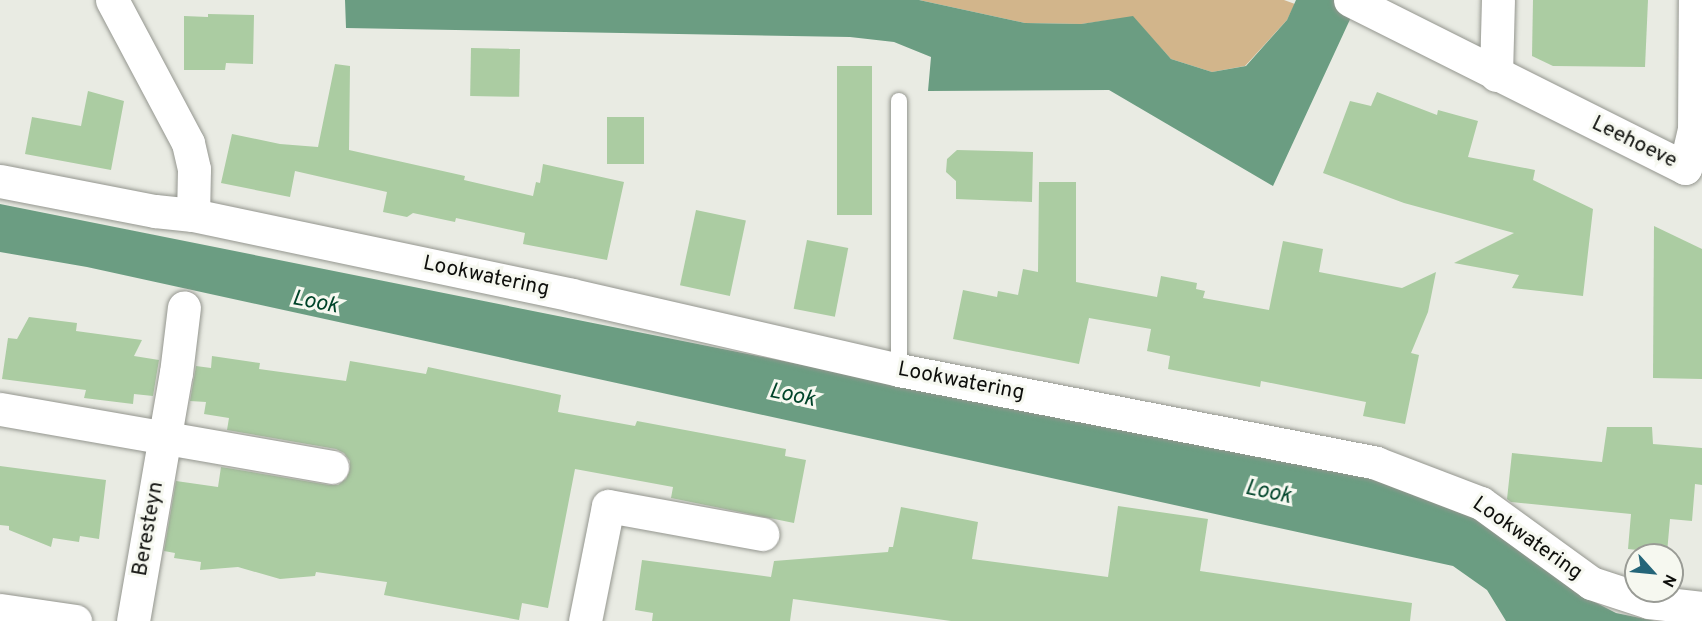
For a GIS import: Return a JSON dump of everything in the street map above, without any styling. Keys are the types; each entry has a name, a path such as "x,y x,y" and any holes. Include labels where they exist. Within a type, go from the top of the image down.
{"street":[{"path":"112,0 188,143 194,169 193,215"},
{"path":"1496,75 1498,0"},
{"name":"Leehoeve","path":"1359,5 1694,174 1695,0"},
{"name":"Lookwatering","path":"0,182 155,212 193,215 572,295 899,370 1376,463 1481,503 1591,583 1649,602 1702,608"},
{"name":"Beresteyn","path":"133,621 165,438 184,307"},
{"path":"0,409 332,467"},
{"path":"585,621 608,506 762,534"},
{"path":"0,610 75,621"}],"lane":[{"path":"899,101 899,370"}],"shaded area":[{"path":"919,0 1284,0 1295,4 1287,20 1245,66 1212,72 1171,59 1133,17 1081,24 1025,23"}],"water":[{"path":"345,0 919,0 1025,23 1081,24 1133,16 1171,59 1212,72 1246,66 1287,20 1296,0 1359,0 1273,186 1109,90 928,91 931,57 894,42 850,37 346,28"},
{"name":"Look","path":"0,204 1401,485 1493,523 1575,592 1616,613 1655,621 1506,621 1487,590 1453,566 87,267 0,252"}],"building":[{"path":"1533,0 1648,0 1645,67 1553,66 1532,56"},
{"path":"208,14 254,15 253,64 226,63 225,70 184,70 184,16 208,17"},
{"path":"471,48 520,49 519,97 470,96"},
{"path":"335,64 350,66 349,150 465,176 464,180 533,196 536,182 540,183 543,164 624,182 607,260 523,244 525,233 456,218 455,222 413,213 407,217 383,212 387,192 295,171 290,197 221,183 232,134 280,144 318,147"},
{"path":"837,66 872,66 872,215 837,215"},
{"path":"88,91 124,101 111,170 25,154 32,117 81,126"},
{"path":"1377,92 1437,115 1438,110 1478,121 1468,157 1535,170 1533,180 1593,209 1583,296 1512,288 1519,275 1454,263 1514,233 1404,203 1323,173 1350,101 1371,106"},
{"path":"607,117 644,117 644,164 607,164"},
{"path":"957,150 1033,152 1032,202 956,199 956,181 946,172 947,159"},
{"path":"1039,182 1076,182 1076,282 1157,297 1161,276 1197,283 1196,289 1205,291 1203,298 1269,310 1283,241 1323,249 1319,272 1402,288 1436,272 1428,312 1411,353 1419,355 1405,424 1363,416 1366,402 1261,381 1260,387 1168,369 1170,356 1147,351 1151,329 1089,318 1079,364 953,339 963,290 997,297 998,291 1018,295 1023,269 1038,272"},
{"path":"696,210 746,221 730,296 680,285"},
{"path":"1654,226 1702,249 1702,379 1653,378"},
{"path":"807,240 848,248 835,317 794,309"},
{"path":"29,317 77,323 76,331 142,340 134,356 159,360 153,396 134,394 133,404 84,398 86,390 2,379 8,338 17,339"},
{"path":"212,356 260,363 259,369 346,381 350,361 426,374 428,367 561,395 558,412 635,426 637,421 786,449 785,456 806,460 794,523 671,498 673,487 575,469 548,608 522,603 519,620 384,595 387,582 316,572 315,576 280,579 238,567 200,570 201,562 174,558 175,553 164,551 176,481 218,487 221,467 338,485 346,479 350,470 350,461 344,453 336,449 227,430 229,418 204,414 206,402 190,401 196,366 211,368"},
{"path":"1607,427 1652,427 1653,444 1702,448 1702,485 1695,484 1692,521 1670,519 1668,543 1629,543 1631,514 1511,502 1507,499 1512,453 1602,462"},
{"path":"0,466 106,480 99,539 80,536 79,542 53,538 51,547 9,530 9,526 0,525"},
{"path":"1118,506 1208,519 1200,571 1412,603 1410,621 951,621 793,599 790,621 652,621 653,613 635,610 642,560 771,577 774,561 888,552 889,547 893,547 901,507 978,522 972,559 1108,577"}]}
